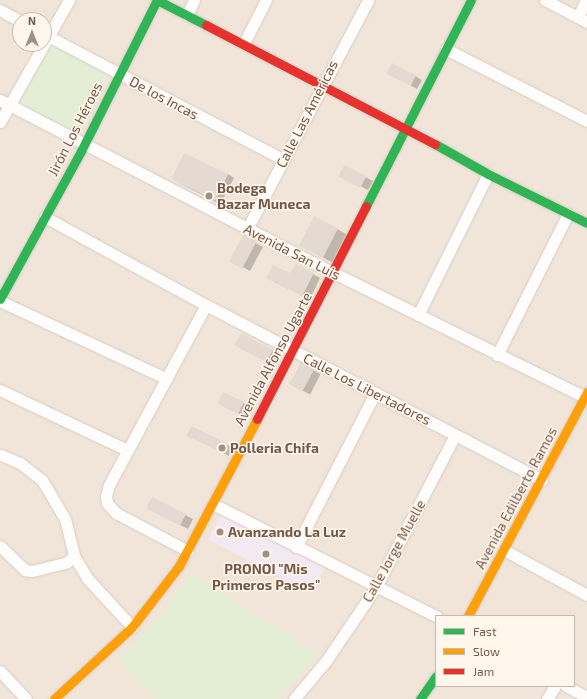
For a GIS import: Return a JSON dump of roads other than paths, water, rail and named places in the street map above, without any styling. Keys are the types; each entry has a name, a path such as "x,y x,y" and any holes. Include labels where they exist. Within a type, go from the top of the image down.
{"street":[{"path":"52,27 69,0"},
{"name":"Jirón Los Héroes","path":"0,300 85,142 157,0 187,15"},
{"path":"194,0 187,15 406,126 488,174 587,224"},
{"path":"244,43 266,0"},
{"name":"Calle Las Américas","path":"247,229 368,0"},
{"name":"Avenida Alfonso Ugarte","path":"54,699 101,658 132,627 150,606 188,551 334,273 406,126 471,0"},
{"path":"545,0 582,19 586,0"},
{"path":"0,10 12,17"},
{"name":"De los Incas","path":"52,39 284,160"},
{"path":"446,49 587,121"},
{"path":"0,122 38,52"},
{"name":"Avenida San Luis","path":"0,100 85,142 247,229 334,273 497,355 586,396"},
{"path":"418,315 488,174"},
{"path":"497,355 568,214"},
{"name":"Calle Los Libertadores","path":"45,217 206,305 542,480"},
{"path":"0,300 167,379"},
{"path":"188,551 124,518 107,503 109,485 206,305"},
{"path":"0,390 127,450"},
{"path":"296,547 375,393"},
{"name":"Avenida Edilberto Ramos","path":"469,615 586,396"},
{"name":"Calle Jorge Muelle","path":"294,699 326,661 376,587 455,435"},
{"path":"0,458 20,463 42,480 65,519 74,556 87,578 132,627"},
{"path":"214,504 296,547 435,616"},
{"path":"0,546 25,570 32,571 67,562 74,556"},
{"path":"504,550 587,595"},
{"path":"0,671 26,699"},
{"path":"420,699 435,677"},
{"path":"547,699 554,687"},
{"path":"568,687 587,697"}],"place":[{"name":"Bodega Bazar Muneca","path":"209,196"},
{"name":"Polleria Chifa","path":"222,448"},
{"name":"Avanzando La Luz","path":"220,532"},
{"name":"PRONOI \"Mis Primeros Pasos\"","path":"266,554"}]}
